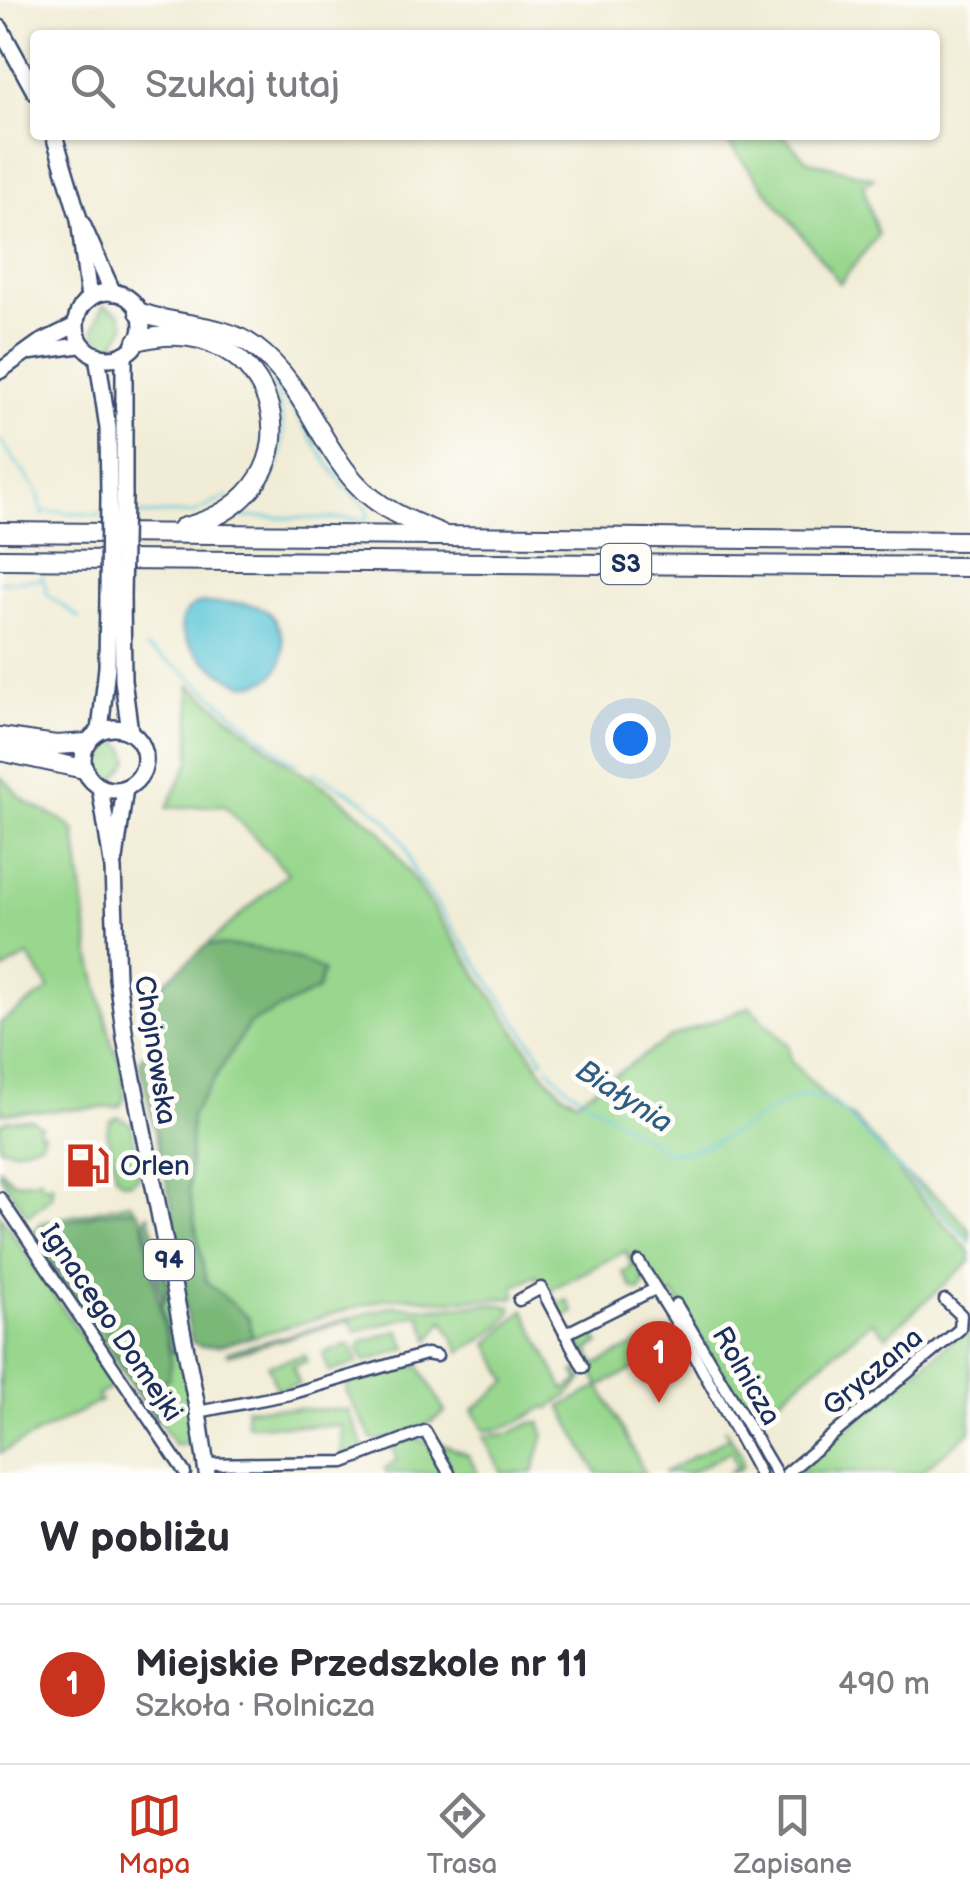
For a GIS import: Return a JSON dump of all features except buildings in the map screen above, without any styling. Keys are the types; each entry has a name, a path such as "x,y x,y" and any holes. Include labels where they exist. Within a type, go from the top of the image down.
{"highway":[{"path":"139,312 216,329 258,349 298,393 357,484 386,508 450,537"},
{"path":"130,348 166,336 215,344 233,355 258,380 271,414 272,442 266,468 244,499 217,518 152,534"},
{"name":"S3","path":"0,532 970,541"},
{"name":"S3","path":"6,561 970,567"},
{"path":"0,737 56,745 94,737"},
{"path":"0,751 84,769"}],"main road":[{"path":"0,28 30,83"},
{"path":"55,140 79,219 114,293"},
{"path":"79,219 89,299"},
{"path":"0,371 39,343 76,324 80,308 103,292 129,300 139,312"},
{"name":"94","path":"84,769 82,756 94,737 107,667 115,596 116,495 130,348 141,329 139,312"},
{"name":"94","path":"76,324 90,350 108,428 116,495"},
{"path":"26,354 90,350 109,358 130,348"},
{"name":"94","path":"115,596 130,732 142,745 145,763 138,780 126,788"},
{"path":"94,737 115,728 130,732"},
{"path":"84,769 100,787 115,791 126,788"},
{"name":"Chojnowska","path":"100,787 114,870 117,978 125,1038 207,1468"},
{"name":"Chojnowska","path":"114,870 126,788"}],"street":[{"name":"Ignacego Domejki","path":"0,1198 185,1473"},
{"path":"639,1262 756,1472 769,1461"},
{"path":"519,1300 541,1288 583,1367"},
{"path":"566,1334 655,1288"},
{"name":"Gryczana","path":"787,1473 960,1328 961,1315 945,1300"},
{"name":"Rolnicza","path":"676,1304 776,1473"},
{"path":"198,1412 290,1394 426,1354 438,1356"},
{"path":"207,1468 344,1467 425,1431 449,1473"}],"green space":[{"path":"726,140 788,140 806,160 874,178 863,186 878,235 840,283"},
{"path":"103,305 120,313 125,326 111,348 98,340 94,330"},
{"path":"190,685 288,764 333,792 381,831 545,1075 563,1094 577,1100 671,1037 750,1007 788,1045 791,1061 828,1100 855,1120 903,1173 900,1175 970,1252 970,1262 886,1336 872,1321 752,1422 674,1294 669,1296 658,1289 637,1254 632,1258 644,1282 640,1291 632,1288 623,1272 632,1267 626,1251 550,1290 558,1304 567,1300 574,1312 562,1319 536,1275 514,1287 513,1298 385,1299 252,1337 249,1319 206,1282 189,1192 191,1116 249,1024 317,990 323,971 266,950 207,945 288,873 224,805 167,808 190,760"},
{"path":"113,740 125,747 129,760 115,780 99,767"},
{"path":"0,777 24,800 75,832 90,953 112,1044 121,1063 125,1098 119,1107 0,1113 0,1023 50,989 28,956 0,972"},
{"path":"207,945 267,950 323,971 317,990 249,1024 191,1116 189,1192 206,1281 249,1319 252,1337 219,1346 192,1342 177,1266 171,1202 140,1065 153,1043 147,997"},
{"path":"119,1117 131,1124 140,1169 139,1177 130,1183 116,1175 107,1131 110,1121"},
{"path":"31,1119 41,1126 41,1142 14,1150 0,1147 0,1125 7,1120"},
{"path":"0,1169 13,1182 41,1178 42,1186 52,1184 52,1196 28,1216 0,1175"},
{"path":"903,1173 943,1201 970,1230 970,1242"},
{"path":"130,1203 135,1209 96,1214 43,1228 36,1239 34,1235 40,1223"},
{"path":"135,1209 141,1215 171,1361 169,1377 148,1392 159,1414 156,1417 107,1339 103,1327 106,1305 94,1313 75,1298 36,1239 43,1228"},
{"path":"0,1215 115,1386 98,1395 101,1401 0,1453"},
{"path":"149,1215 167,1286 163,1303 144,1220"},
{"path":"154,1231 163,1257 182,1352 171,1351 161,1301 165,1301 167,1287"},
{"path":"39,1247 72,1294 94,1313 106,1305 103,1327 107,1339 155,1417 159,1414 148,1391 167,1379 170,1352 183,1354 197,1441 175,1445 156,1422"},
{"path":"393,1306 512,1307 504,1322 460,1352 444,1320 430,1340 420,1315 416,1315 355,1332 351,1320 228,1355 227,1352"},
{"path":"524,1310 564,1390 579,1381 574,1372 578,1370 583,1380 548,1409 545,1407 509,1426 484,1430 473,1410 508,1381 488,1344"},
{"path":"970,1326 970,1432 920,1473 792,1473"},
{"path":"399,1330 407,1348 365,1362 359,1349 361,1342"},
{"path":"591,1330 599,1344 588,1349 595,1365 673,1330 683,1348 675,1348 600,1386 645,1473 597,1473 561,1407 599,1386 579,1346 582,1335"},
{"path":"351,1344 358,1363 329,1372 323,1353"},
{"path":"305,1355 307,1361 293,1366 299,1384 277,1390 268,1365"},
{"path":"419,1365 445,1412 399,1436 372,1439 346,1384 363,1375 372,1379"},
{"path":"246,1408 348,1410 364,1447 342,1458 342,1426 247,1425"},
{"path":"540,1422 544,1434 533,1473 502,1473 483,1436 509,1434"},
{"path":"724,1428 741,1454 743,1465 739,1471 728,1472 737,1467 731,1451 689,1473 663,1473 729,1437"},
{"path":"417,1438 430,1445 446,1473 386,1473 385,1468 397,1460 392,1445"},
{"path":"437,1442 468,1455 478,1473 453,1473"}],"water":[{"path":"197,604 246,604 271,615 278,626 283,652 273,676 260,683 242,684 218,671 193,649 181,625 185,614"}],"waterway":[{"path":"276,382 326,461 368,509 368,519 243,517 271,479 281,452 283,426 273,383 276,382"},
{"name":"Białynia","path":"0,440 38,492 43,516"},
{"path":"129,515 194,513 228,496"},
{"path":"42,511 101,515"},
{"name":"Białynia","path":"42,575 48,595 79,618"},
{"path":"0,582 41,579"},
{"name":"Białynia","path":"146,648 182,670 299,764"},
{"name":"Białynia","path":"312,772 364,801 396,831 415,873 544,1061"},
{"name":"Białynia","path":"548,1067 565,1086 667,1152 714,1143 792,1099 810,1095 835,1103 970,1242"}],"place":[{"name":"Orlen","path":"87,1166"},
{"name":"Miejskie Przedszkole nr 11","path":"659,1403"}]}
